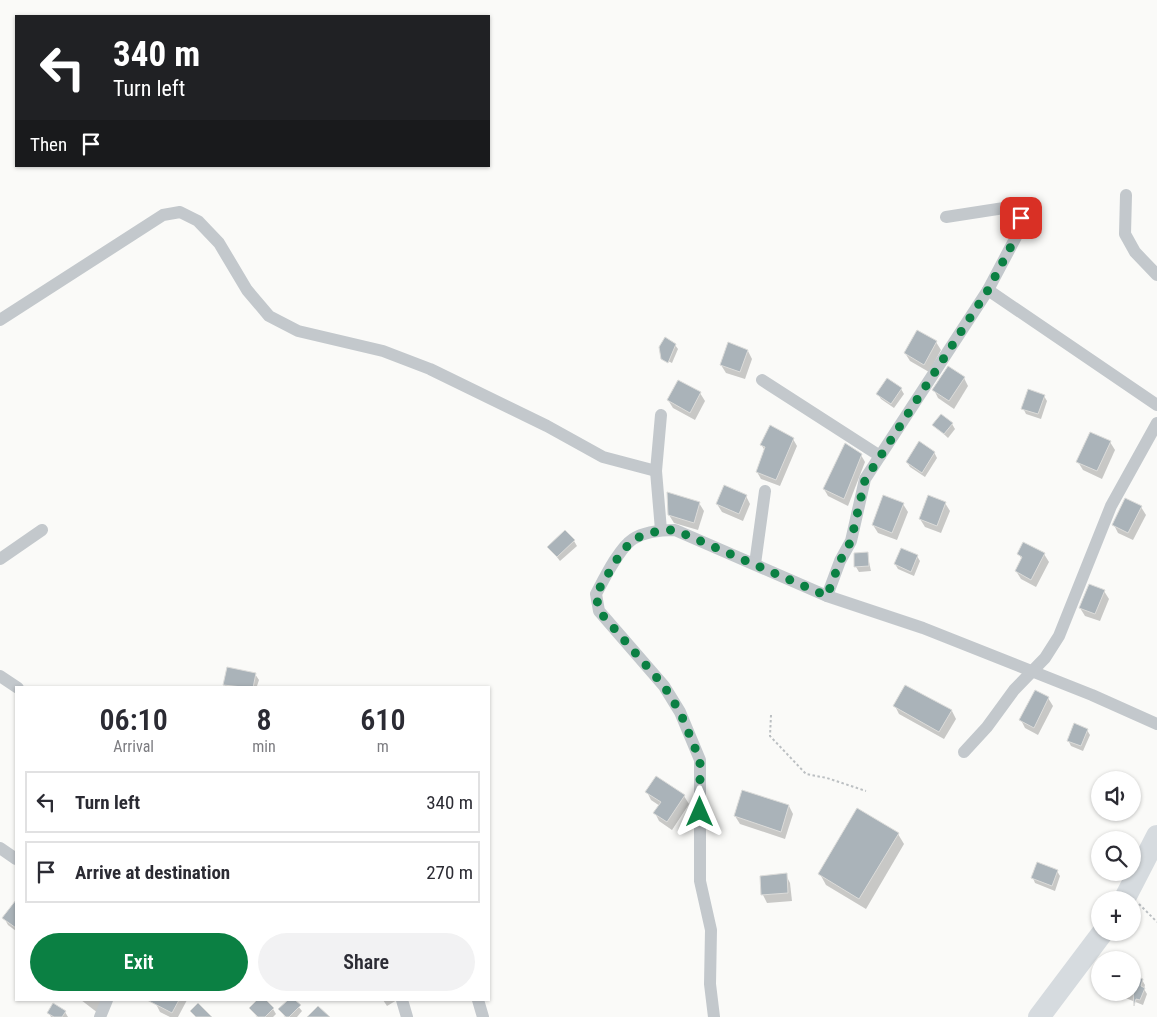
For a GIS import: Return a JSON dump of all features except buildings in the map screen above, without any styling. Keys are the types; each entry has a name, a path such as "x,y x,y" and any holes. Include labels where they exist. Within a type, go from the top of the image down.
{"highway":[{"path":"1129,891 1157,836"},
{"path":"1039,1017 1096,941"}],"street":[{"path":"1126,195 1125,234 1135,252 1157,275"},
{"path":"827,596 840,561 851,541 865,480 988,290 1017,235 1021,218 1004,208 946,217"},
{"path":"0,320 163,215 180,212 198,221 219,243 247,290 269,316 298,330 383,351 430,369 547,426 603,457 656,471"},
{"path":"988,290 1157,405"},
{"path":"762,380 880,456"},
{"path":"661,415 656,471 661,530"},
{"path":"964,752 987,727 1014,690 1045,658 1059,636 1111,506 1157,423"},
{"path":"755,564 765,491"},
{"path":"0,559 42,530"},
{"path":"714,1017 710,984 711,930 700,881 700,760 680,712 664,686 599,611 596,594 619,556 633,539 661,530 675,530 827,596 923,628 1032,671 1157,724"},
{"path":"0,676 15,686"},
{"path":"0,848 15,858"},
{"path":"100,1017 108,1001"},
{"path":"402,1001 407,1017"},
{"path":"478,1001 483,1017"}],"path":[{"path":"771,715 770,736 806,774 826,778 866,791"},
{"path":"1141,909 1157,922"}],"route":[{"path":"700,812 700,760 680,712 664,686 599,611 596,594 601,583 633,539 661,530 675,530 827,596 840,561 851,541 859,515 865,480 988,290 1017,235 1021,218"}]}
